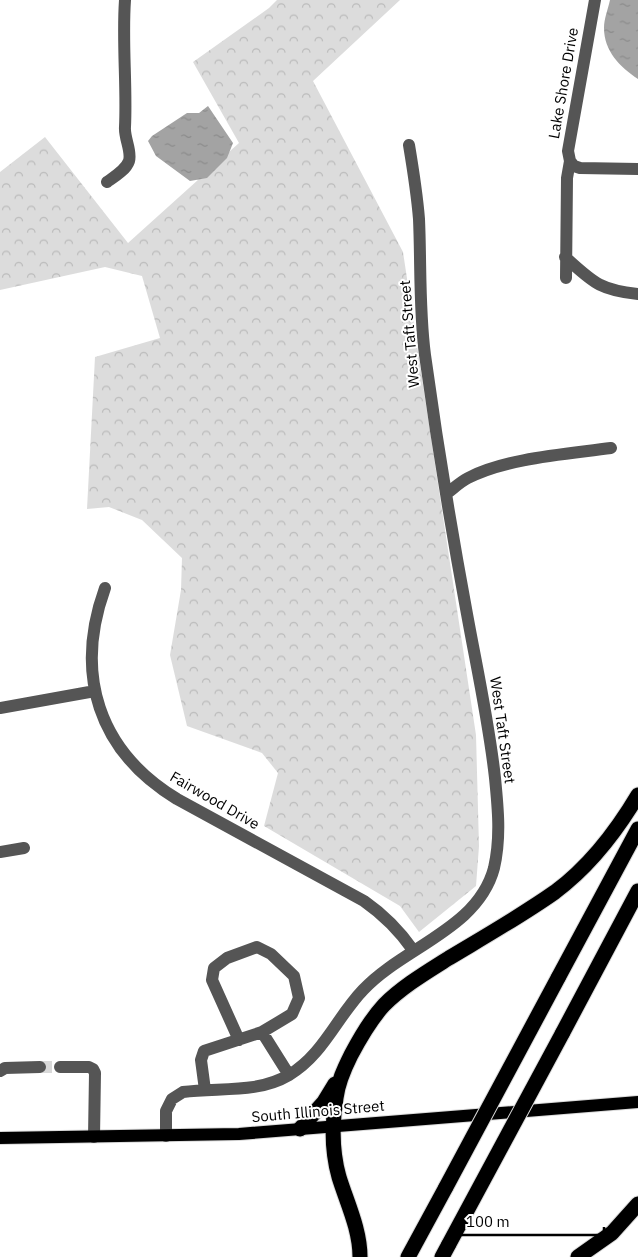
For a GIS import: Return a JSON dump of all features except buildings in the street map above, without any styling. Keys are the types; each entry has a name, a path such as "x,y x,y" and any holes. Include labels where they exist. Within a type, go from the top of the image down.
{"highway":[{"path":"300,1129 324,1102 359,1040 384,1005 422,974 528,909 568,881 604,846 638,795"},
{"path":"408,1257 638,829"},
{"path":"446,1250 638,891"},
{"path":"340,1076 336,1097 334,1151 339,1175 354,1219 360,1257"},
{"path":"578,1257 612,1233 638,1204"}],"main road":[{"name":"South Illinois Street","path":"0,1138 239,1134 638,1102"}],"street":[{"path":"107,182 126,167 130,160 125,128 125,0"},
{"name":"Lake Shore Drive","path":"566,278 567,178 570,161 568,151 595,0"},
{"name":"West Taft Street","path":"166,1136 166,1111 172,1099 183,1092 261,1086 289,1075 315,1054 364,988 395,962 456,923 470,910 488,884 493,870 499,824 490,737 446,494 424,352 419,216 409,145"},
{"path":"570,161 574,166 580,168 638,169"},
{"path":"565,257 604,288 638,294"},
{"path":"446,494 467,478 488,470 537,458 611,448"},
{"name":"Fairwood Drive","path":"105,588 94,625 91,651 95,691 100,711 112,735 133,764 150,780 178,800 364,901 384,916 400,932 413,950"},
{"path":"0,708 95,691"},
{"path":"0,852 24,848"},
{"path":"205,1090 201,1060 204,1051 239,1040 262,1032 292,1014 299,998 294,976 271,954 257,947 227,958 214,968 212,980 239,1040"},
{"path":"262,1032 289,1075"},
{"path":"0,1071 5,1068 40,1067"},
{"path":"60,1067 89,1067 95,1073 94,1137"}],"green space":[{"path":"277,0 400,0 313,81 403,252 476,735 479,846 476,886 419,932 400,906 264,826 278,773 262,753 187,726 170,655 181,590 182,558 142,520 109,507 87,509 95,357 160,338 142,276 105,267 0,290 0,172 45,137 128,243 239,143 193,62 269,8"}],"water":[{"path":"610,0 638,0 638,79 619,64 607,44 604,25"},
{"path":"208,106 233,143 227,158 207,178 190,181 156,156 148,141 152,136 187,113 199,113"}],"tunnel":[{"path":"40,1067 60,1067"}]}
